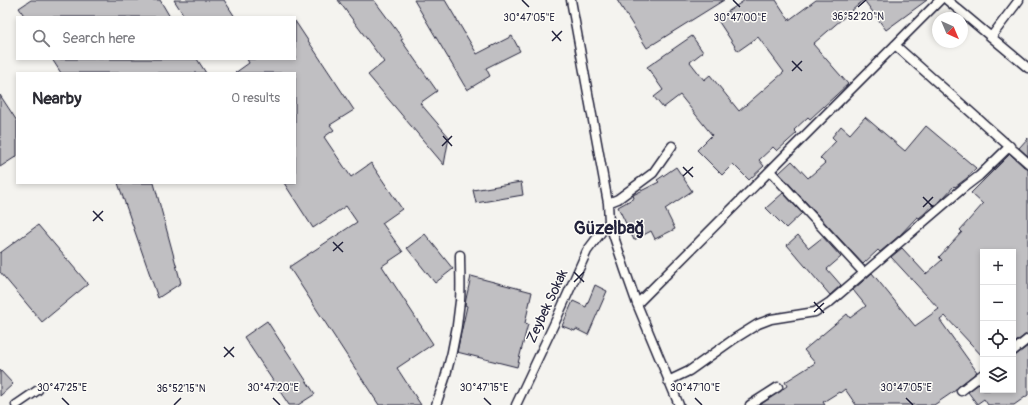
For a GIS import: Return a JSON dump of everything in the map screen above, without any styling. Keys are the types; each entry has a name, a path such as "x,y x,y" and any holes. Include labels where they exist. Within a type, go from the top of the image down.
{"street":[{"path":"571,0 608,203 609,222 637,304 678,405"},
{"path":"637,304 940,0"},
{"path":"947,0 1028,68"},
{"path":"991,37 1018,0"},
{"path":"895,45 1028,163"},
{"path":"608,203 618,199 653,173 672,146"},
{"path":"668,381 689,371 758,324 771,319 815,312 830,302 979,176 1010,146"},
{"path":"770,171 864,273"},
{"name":"Zeybek Sokak","path":"516,405 587,251 609,222"},
{"path":"436,405 444,383 460,301 460,255"},
{"path":"1016,349 1028,339"},
{"path":"961,391 980,376"},
{"path":"750,405 778,387"},
{"path":"16,405 38,390"}],"building":[{"path":"31,0 160,0 169,16 24,16 19,8"},
{"path":"174,0 224,0 234,16 184,16"},
{"path":"338,0 374,0 403,39 401,40 437,91 420,103 449,137 444,165 368,75 384,62"},
{"path":"414,0 445,0 477,54 512,36 520,51 486,68 490,76 467,90"},
{"path":"617,0 724,0 647,48"},
{"path":"745,0 776,0 789,20 816,0 864,0 813,44 848,84 810,119 808,117 794,130 797,133 777,151 773,147 759,160 764,166 749,180 733,164 722,175 697,150 712,135 680,95 663,108 654,97 663,90 647,67 692,36 703,52 690,62 704,80 710,75 739,111 784,72 758,37 738,51 717,19"},
{"path":"864,0 927,0 886,30"},
{"path":"296,23 354,110 330,125 334,130 324,137 351,177 371,163 402,209 382,223 403,252 382,266 433,344 397,368 421,405 379,405 289,267 357,222 346,206 313,228 285,184 296,184 296,72 236,72 249,63 248,60 296,60"},
{"path":"53,60 198,60 205,72 60,72"},
{"path":"0,95 16,119 16,157 0,167"},
{"path":"865,117 905,151 926,126 976,168 967,178 955,187 954,186 934,206 933,204 919,218 917,217 900,235 880,252 878,250 863,264 779,173 792,161 808,178 825,163 820,158 836,141 832,137 841,126 850,134"},
{"path":"1028,138 1028,156 1019,148"},
{"path":"1010,154 1024,167 1028,168 1028,334 1016,342 1016,249 980,249 980,354 945,316 940,320 977,372 956,390 934,405 856,405 845,389 823,402 825,405 760,405 787,386 785,382 815,363 804,350 847,314 850,318 866,306 853,290 872,273 915,326 939,309 891,257 902,248 926,274 942,260 939,257 962,232 960,230 983,204 971,193"},
{"path":"676,167 692,191 665,209 675,229 655,239 651,231 634,240 618,207 634,198 633,195 659,182 657,180"},
{"path":"521,182 523,195 476,203 473,190"},
{"path":"118,184 154,184 181,283 158,298"},
{"path":"783,193 802,213 786,228 766,208"},
{"path":"38,225 88,284 42,322 0,272 0,253"},
{"path":"425,234 453,269 435,283 407,248"},
{"path":"798,235 809,248 823,237 841,257 827,269 841,285 830,295 787,245"},
{"path":"471,276 532,292 525,323 528,324 517,367 457,352 467,306 465,305"},
{"path":"595,285 607,291 588,335 576,329 575,331 562,326 573,301 586,307"},
{"path":"267,321 315,394 298,405 289,405 244,337"},
{"path":"1028,346 1028,395 1014,405 988,405 984,399 977,404 968,392 980,383 980,393 1016,393 1016,355"},
{"path":"0,370 13,384 0,396"}],"district":[{"name":"Güzelbağ","path":"609,228"}]}
